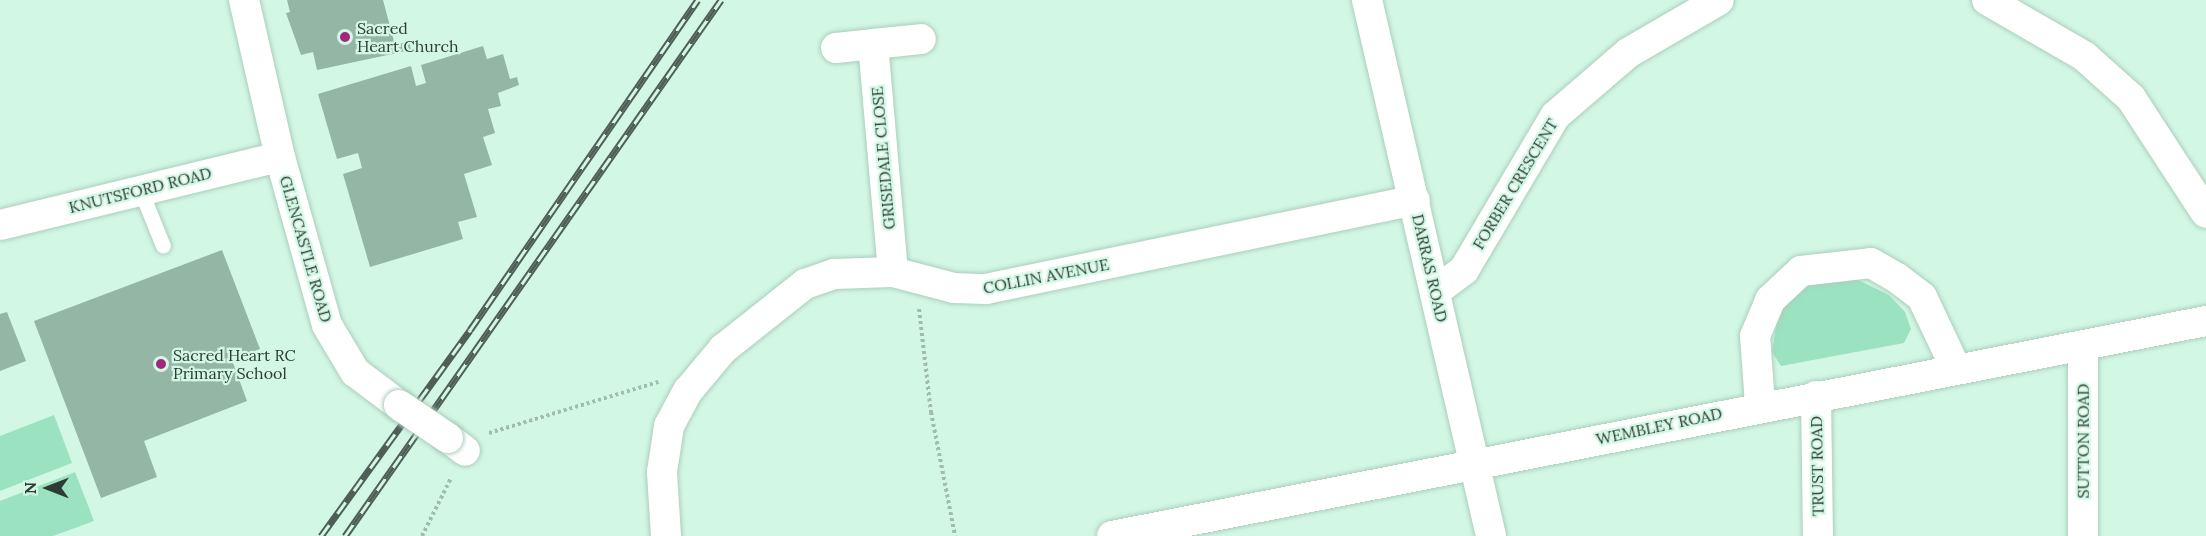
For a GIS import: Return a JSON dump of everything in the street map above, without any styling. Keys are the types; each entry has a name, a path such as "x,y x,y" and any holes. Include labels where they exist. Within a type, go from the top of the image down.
{"street":[{"name":"GLENCASTLE ROAD","path":"244,0 280,157 327,326 355,372 457,444"},
{"name":"DARRAS ROAD","path":"1367,0 1491,536"},
{"name":"FORBER CRESCENT","path":"1436,291 1464,270 1555,116 1628,53 1719,0"},
{"path":"1987,0 2084,56 2131,98 2206,213"},
{"path":"836,48 921,39"},
{"name":"GRISEDALE CLOSE","path":"873,44 904,274"},
{"name":"KNUTSFORD ROAD","path":"0,225 140,189 280,157"},
{"name":"COLLIN AVENUE","path":"666,536 662,472 669,426 688,391 723,349 805,284 834,274 904,274 954,288 986,289 1414,200"},
{"path":"1760,405 1755,336 1770,300 1801,271 1811,269 1871,263 1897,278 1922,297 1956,369"},
{"name":"WEMBLEY ROAD","path":"1112,536 1760,405 2206,321"},
{"name":"SUTTON ROAD","path":"2083,345 2083,536"},
{"name":"TRUST ROAD","path":"1816,396 1818,536"}],"lane":[{"path":"140,189 163,246"}],"path":[{"path":"904,274 955,536"},
{"path":"422,536 457,444 669,379 688,391"}],"green space":[{"path":"1820,279 1856,279 1889,295 1905,312 1911,329 1904,343 1781,366 1772,352 1778,313 1800,288"},
{"path":"54,415 72,463 0,491 0,436"},
{"path":"75,472 94,521 53,536 0,536 0,501"}],"building":[{"name":"Sacred Heart Church","path":"287,0 383,0 395,45 409,41 411,50 317,70 313,52 301,55 286,13 290,12"},
{"path":"483,46 487,59 503,54 510,79 517,77 519,85 498,93 501,106 488,109 495,133 483,137 492,165 464,174 477,217 458,222 463,239 370,267 343,174 362,168 358,153 337,159 318,94 411,66 416,86 426,83 421,65"},
{"path":"222,250 260,349 232,360 247,401 144,441 157,477 101,498 34,321"},
{"path":"7,312 26,361 0,371 0,314"}],"railway":[{"path":"321,536 470,330 698,0"},
{"path":"345,536 721,0"}],"place":[{"name":"Sacred Heart Church","path":"345,37"},
{"name":"Sacred Heart RC Primary School","path":"161,364"}]}
